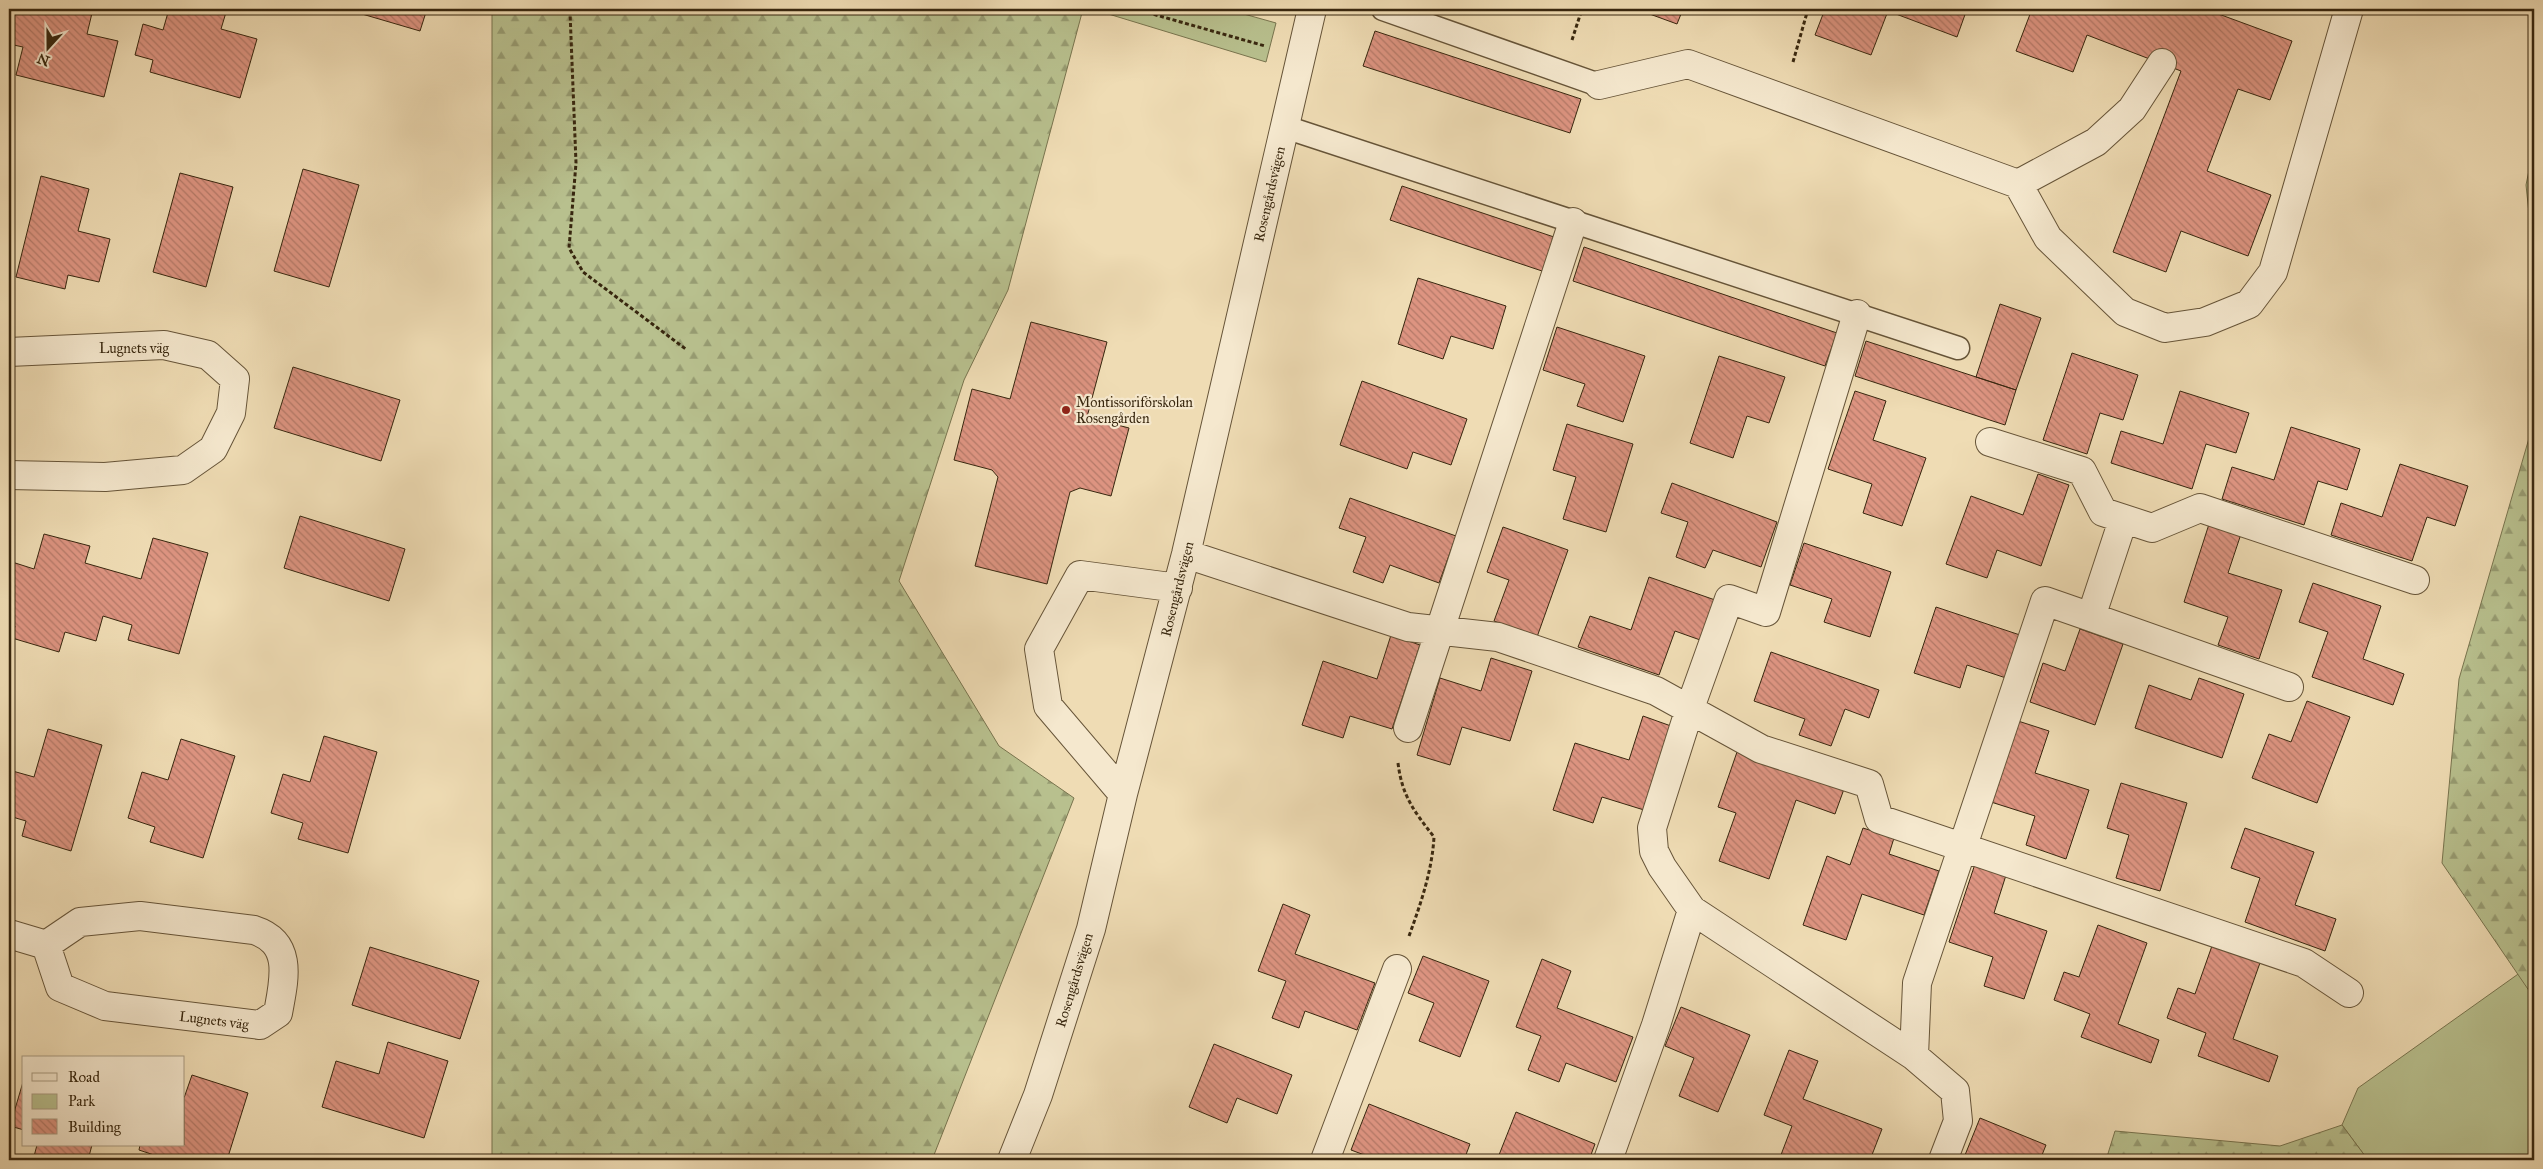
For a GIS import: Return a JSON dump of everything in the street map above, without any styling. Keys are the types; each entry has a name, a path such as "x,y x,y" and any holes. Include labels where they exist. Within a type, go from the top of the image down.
{"street":[{"name":"Rosengårdsvägen","path":"1012,1160 1038,1095 1090,929 1123,794 1178,588 1312,9"},
{"path":"1599,85 1688,64 2018,184 2048,238 2125,312 2166,328 2205,322 2249,304 2273,272 2348,9"},
{"path":"2018,184 2096,142 2132,109 2162,63"},
{"path":"1408,728 1573,222"},
{"path":"1857,314 1766,612 1729,599 1690,708 1652,828 1654,851 1662,867 1692,910 1914,1056 1955,1091 1958,1121 1943,1160"},
{"name":"Lugnets väg","path":"9,352 164,345 208,355 234,380 231,413 213,449 183,470 105,477 9,475"},
{"path":"1990,442 2082,471 2103,512 2123,520 2152,528 2200,508 2415,580"},
{"path":"2091,617 2123,520"},
{"path":"1186,554 1408,627 1441,629 1498,637 1656,691 1690,708 1728,733 1762,749 1870,784 1879,819 2304,963 2349,993"},
{"path":"1123,794 1048,706 1039,649 1080,575 1178,588"},
{"path":"1914,1056 1917,983 2045,601 2289,686"},
{"path":"1608,1160 1656,1025 1692,910"},
{"name":"Lugnets väg","path":"140,916 254,930 268,935 275,942 283,958 285,977 278,1013 260,1025 105,1006 60,987 46,945 80,922 140,916"},
{"path":"9,934 46,945"},
{"path":"1325,1160 1396,969"}],"lane":[{"path":"1383,9 1599,85"},
{"path":"1285,127 1958,348"}],"path":[{"path":"562,9 570,12 581,9"},
{"path":"1135,9 1301,58"},
{"path":"1782,99 1808,9"},
{"path":"570,12 576,163 569,248 583,272 687,350"},
{"path":"1396,969 1421,904 1433,860 1434,837 1418,816 1401,786 1398,760 1408,728"}],"green space":[{"path":"492,9 1083,9 1008,290 964,380 899,581 999,746 1074,798 932,1160 492,1160"},
{"path":"1092,9 1226,9 1276,23 1266,62"},
{"path":"2534,146 2534,260 2526,185"},
{"path":"2534,421 2534,998 2442,863 2459,679"},
{"path":"2521,972 2534,991 2534,1160 2368,1160 2342,1125 2358,1088"},
{"path":"2342,1125 2368,1160 2106,1160 2115,1131 2280,1146"}],"building":[{"path":"13,9 32,12 33,9 93,9 87,34 118,41 104,97 16,75 23,47 9,44 9,25"},
{"path":"169,9 227,9 221,29 257,39 240,98 150,72 153,60 135,55 143,24 163,30"},
{"path":"345,9 427,9 420,31"},
{"path":"1636,9 1683,9 1677,24"},
{"path":"1825,9 1967,9 1957,37 1888,11 1871,55 1815,35"},
{"path":"2032,9 2205,9 2292,41 2270,100 2238,89 2207,171 2271,195 2248,256 2181,231 2166,272 2113,252 2181,71 2087,35 2073,72 2016,51"},
{"path":"1375,31 1581,99 1570,133 1363,66"},
{"path":"303,169 359,185 329,287 274,271"},
{"path":"180,173 233,187 206,287 153,272"},
{"path":"41,176 89,189 78,231 110,239 99,282 68,275 65,289 16,277"},
{"path":"1402,186 1557,238 1545,272 1390,220"},
{"path":"1584,247 1837,333 1825,366 1573,281"},
{"path":"1418,278 1506,306 1493,349 1451,336 1443,359 1398,344"},
{"path":"2000,304 2041,318 2016,390 1976,377"},
{"path":"1031,322 1107,342 1087,417 1129,428 1111,496 1080,488 1070,492 1047,584 975,566 998,477 992,470 954,460 972,389 1010,399"},
{"path":"1557,327 1645,356 1623,422 1577,406 1585,384 1543,370"},
{"path":"1866,341 2016,390 2005,425 1855,376"},
{"path":"2072,353 2138,375 2123,420 2100,413 2087,454 2043,440"},
{"path":"1719,356 1785,377 1769,423 1747,416 1733,458 1690,443"},
{"path":"293,367 400,400 381,461 274,428"},
{"path":"1362,381 1467,419 1451,465 1413,452 1407,469 1340,445"},
{"path":"1855,391 1886,401 1873,440 1926,458 1902,526 1863,513 1872,484 1828,469"},
{"path":"2180,391 2249,413 2236,453 2206,444 2192,489 2111,463 2121,431 2163,444"},
{"path":"1567,424 1633,444 1606,532 1563,519 1576,477 1553,470"},
{"path":"2291,427 2360,449 2347,490 2318,481 2304,525 2222,499 2232,467 2274,480"},
{"path":"2400,464 2468,486 2455,526 2427,517 2412,561 2331,535 2341,503 2382,517"},
{"path":"2038,474 2069,485 2041,566 1997,550 1987,578 1946,564 1971,496 2023,515"},
{"path":"1672,483 1777,522 1761,567 1713,550 1705,568 1676,557 1688,522 1661,513"},
{"path":"1350,498 1456,536 1439,583 1390,565 1383,583 1353,572 1366,537 1339,528"},
{"path":"300,516 405,549 389,601 284,568"},
{"path":"2210,521 2242,531 2228,573 2282,590 2259,659 2218,645 2228,617 2184,602"},
{"path":"1503,527 1568,550 1537,637 1494,621 1509,580 1487,572"},
{"path":"44,534 90,546 85,563 141,579 153,538 208,553 179,654 128,640 132,625 103,616 96,641 65,632 59,652 12,638 15,626 9,624 9,561 34,569"},
{"path":"1804,543 1891,572 1870,637 1824,622 1832,599 1790,585"},
{"path":"1649,577 1718,601 1703,641 1675,631 1659,675 1578,647 1590,616 1631,630"},
{"path":"2313,583 2381,606 2363,659 2404,674 2393,705 2312,677 2328,632 2299,622"},
{"path":"1936,607 2020,635 2006,678 1967,665 1960,688 1914,673"},
{"path":"2080,629 2123,644 2095,725 2030,702 2043,663 2065,671"},
{"path":"1391,635 1420,645 1392,729 1350,716 1343,738 1302,725 1323,661 1377,679"},
{"path":"1771,652 1879,690 1869,718 1845,709 1831,746 1799,735 1805,719 1754,701"},
{"path":"1491,658 1532,671 1510,741 1462,727 1450,765 1417,755 1440,678 1481,691"},
{"path":"2199,678 2244,694 2222,758 2135,728 2149,685 2191,700"},
{"path":"2307,701 2350,717 2317,803 2252,778 2269,734 2291,742"},
{"path":"1643,716 1671,726 1644,810 1602,797 1593,823 1553,810 1575,743 1629,760"},
{"path":"2018,721 2049,731 2035,773 2089,790 2066,859 2026,845 2035,816 1991,802"},
{"path":"48,729 102,745 71,851 22,836 26,821 9,816 9,770 34,777"},
{"path":"324,736 377,752 348,853 298,839 303,823 271,813 283,774 310,782"},
{"path":"181,739 235,756 203,858 150,842 155,827 128,818 142,772 168,780"},
{"path":"1737,752 1844,789 1835,814 1796,800 1769,879 1719,861 1736,813 1718,807"},
{"path":"2121,783 2187,803 2160,891 2116,878 2129,835 2107,828"},
{"path":"1863,828 1894,838 1889,854 1939,871 1924,915 1862,894 1846,940 1803,925 1827,856 1850,865"},
{"path":"2245,828 2314,852 2295,905 2336,919 2325,951 2245,922 2260,878 2231,868"},
{"path":"1976,861 2007,872 1994,913 2047,931 2024,999 1984,986 1993,957 1949,942"},
{"path":"1283,904 1310,915 1295,954 1375,983 1357,1030 1305,1011 1299,1028 1272,1018 1286,981 1258,971"},
{"path":"2098,925 2147,943 2118,1024 2159,1040 2151,1063 2081,1037 2090,1014 2054,1000 2064,972 2079,977"},
{"path":"2213,943 2261,960 2233,1039 2278,1056 2269,1082 2198,1056 2206,1033 2167,1018 2178,988 2195,994"},
{"path":"370,947 479,981 460,1039 352,1005"},
{"path":"1423,956 1489,981 1460,1057 1419,1041 1434,1003 1408,993"},
{"path":"1542,959 1571,971 1557,1008 1633,1037 1616,1082 1566,1063 1559,1082 1528,1070 1541,1036 1516,1027"},
{"path":"1681,1007 1750,1035 1718,1112 1679,1096 1694,1058 1665,1046"},
{"path":"388,1042 448,1061 424,1138 322,1107 336,1061 379,1074"},
{"path":"1214,1044 1292,1075 1277,1114 1237,1098 1227,1123 1189,1107"},
{"path":"1789,1050 1818,1061 1803,1099 1882,1129 1870,1160 1825,1160 1813,1155 1811,1160 1779,1160 1792,1126 1764,1115"},
{"path":"192,1075 248,1093 227,1160 169,1160 139,1150 140,1146 185,1146 185,1095"},
{"path":"22,1085 22,1129 10,1126"},
{"path":"1369,1104 1470,1144 1464,1160 1378,1160 1351,1150"},
{"path":"1516,1112 1595,1144 1589,1160 1497,1160"},
{"path":"1980,1118 2046,1145 2040,1160 1963,1160"},
{"path":"37,1146 92,1146 88,1160 33,1160"}],"place":[{"name":"Montissoriförskolan Rosengården","path":"1066,410"}]}
